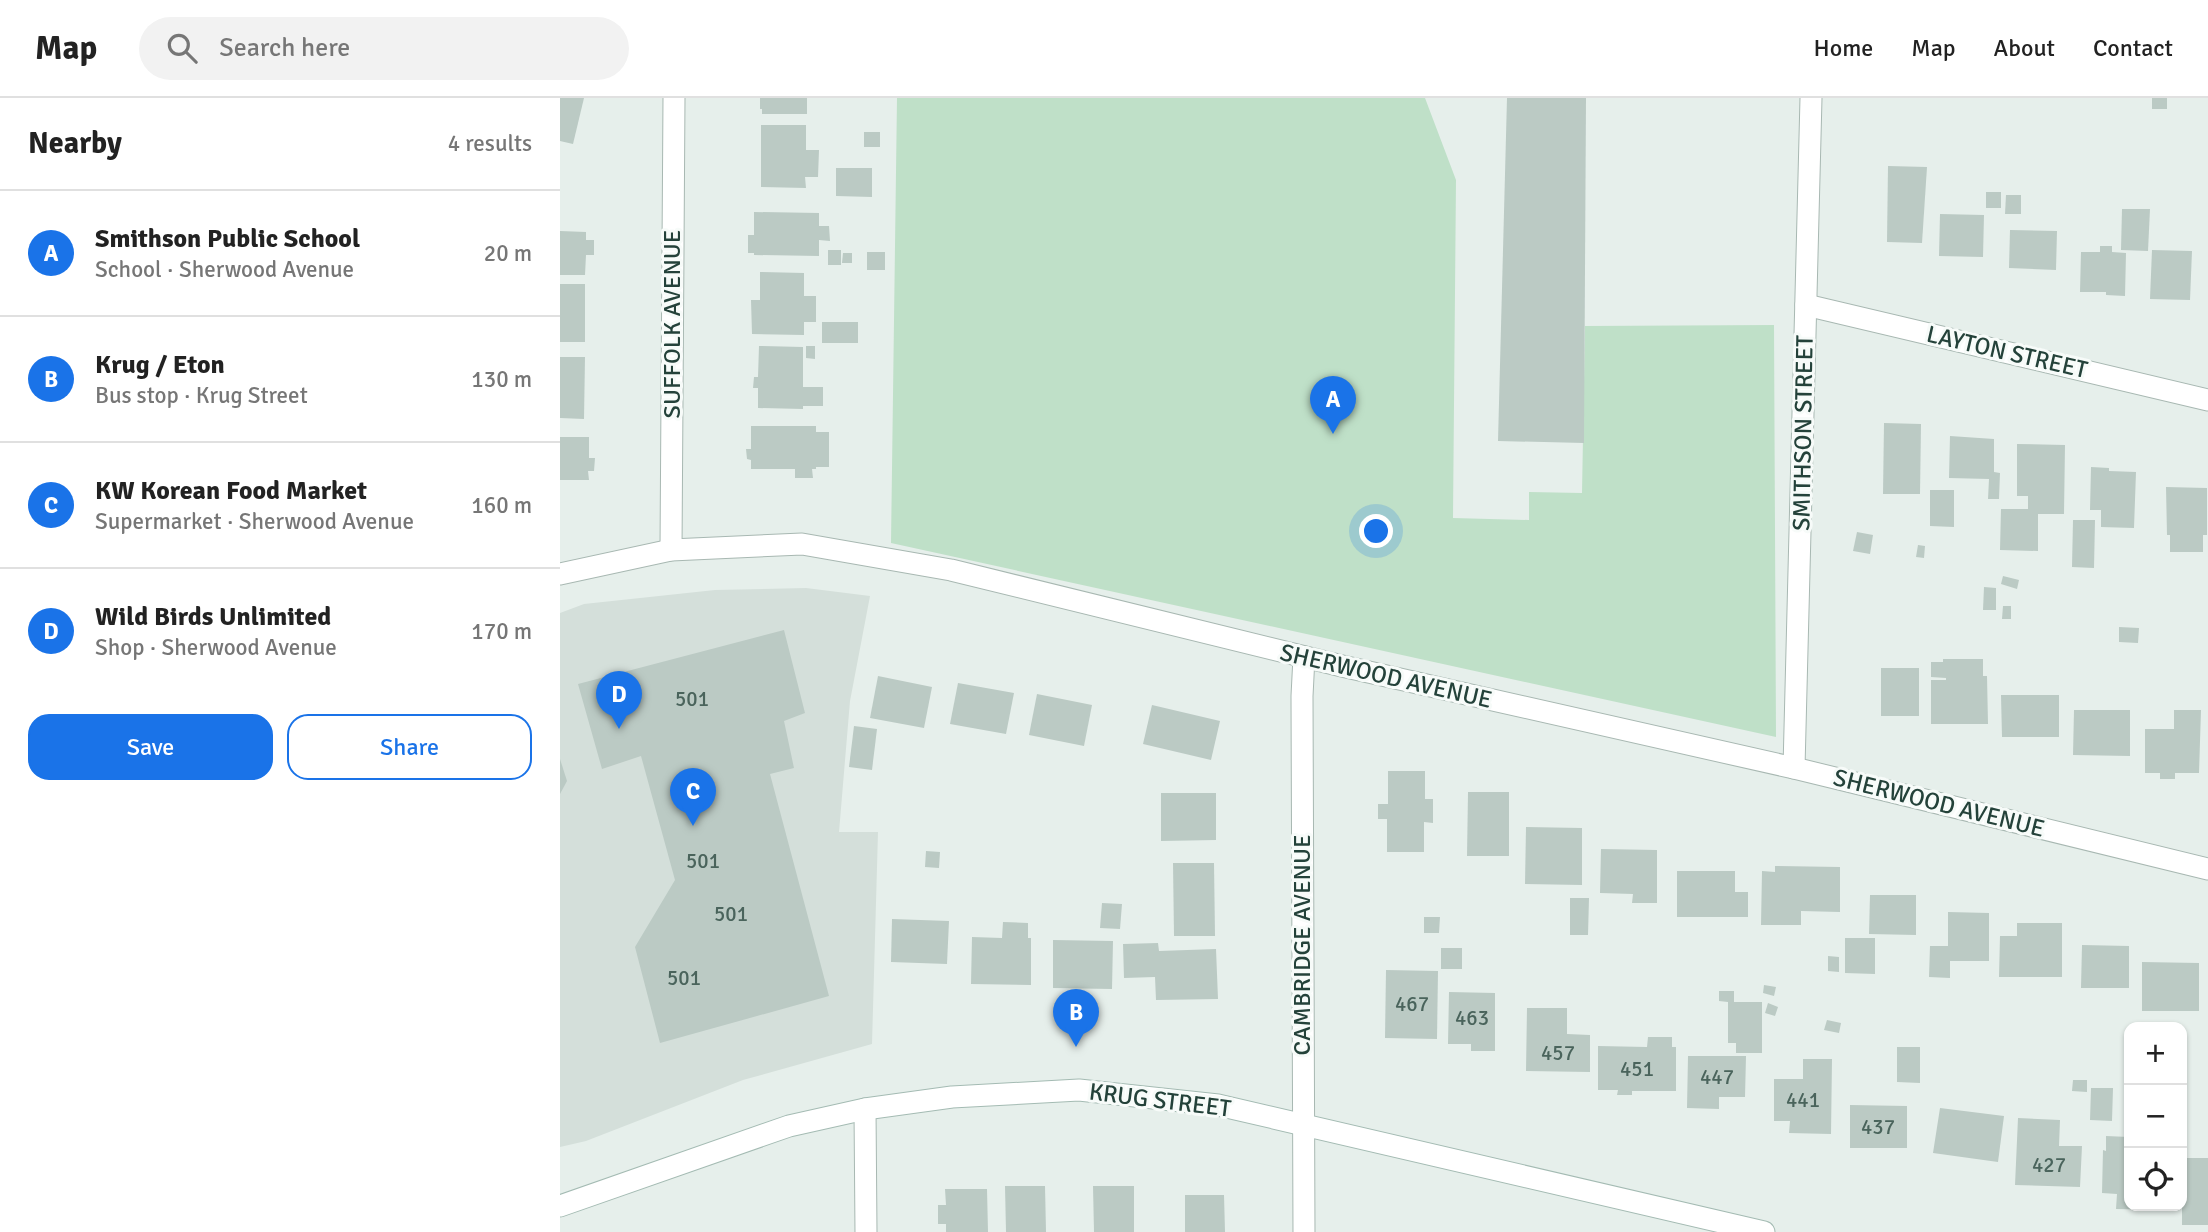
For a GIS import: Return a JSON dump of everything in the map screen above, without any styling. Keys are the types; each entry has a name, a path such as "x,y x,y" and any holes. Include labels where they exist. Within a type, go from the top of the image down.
{"street":[{"name":"SUFFOLK AVENUE","path":"671,550 674,98"},
{"name":"SMITHSON STREET","path":"1794,768 1811,98"},
{"name":"LAYTON STREET","path":"1806,305 2208,400"},
{"name":"SHERWOOD AVENUE","path":"560,574 671,550 802,544 951,570 1304,657 1794,768 2208,869"},
{"name":"CAMBRIDGE AVENUE","path":"1304,657 1304,1232"},
{"name":"KRUG STREET","path":"560,1206 789,1126 865,1109 952,1097 1079,1090 1218,1105 1764,1232"},
{"path":"865,1109 866,1232"}],"shaded area":[{"path":"806,588 870,596 850,701 839,832 878,832 872,1044 743,1080 586,1141 560,1147 560,613 584,604 715,590"}],"green space":[{"path":"897,98 1425,98 1456,180 1453,518 1529,520 1529,492 1582,493 1585,326 1774,325 1776,737 891,543"}],"building":[{"path":"560,98 584,98 573,144 560,141"},
{"path":"760,98 807,98 807,114 762,114"},
{"path":"1507,98 1586,98 1584,443 1498,441"},
{"path":"2152,98 2167,98 2167,109 2152,109"},
{"path":"761,125 806,125 806,150 819,150 818,177 805,177 806,188 761,187"},
{"path":"864,132 880,132 880,147 864,147"},
{"path":"1888,166 1927,167 1922,243 1887,242"},
{"path":"836,168 872,168 872,197 836,196"},
{"path":"1986,192 2001,192 2001,208 1986,208"},
{"path":"2006,195 2021,195 2021,214 2005,214"},
{"path":"2122,209 2150,209 2148,251 2121,250"},
{"path":"754,212 819,213 819,226 829,226 830,241 819,240 819,256 748,253 748,235 754,235"},
{"path":"1940,214 1984,215 1983,257 1939,256"},
{"path":"2010,230 2057,231 2056,270 2009,268"},
{"path":"560,231 586,232 586,240 594,240 594,255 586,255 585,275 560,275"},
{"path":"2100,246 2112,246 2112,252 2126,253 2125,296 2106,295 2106,292 2080,292 2081,252 2100,252"},
{"path":"828,250 841,250 841,265 828,265"},
{"path":"2152,250 2192,251 2190,300 2150,299"},
{"path":"867,252 885,252 885,270 867,270"},
{"path":"843,253 852,253 852,263 842,263"},
{"path":"760,272 804,273 804,296 816,296 816,322 804,322 804,335 752,334 751,300 760,300"},
{"path":"560,284 585,284 585,342 560,342"},
{"path":"822,322 858,322 858,343 822,343"},
{"path":"759,346 803,347 803,387 823,387 823,406 803,406 803,409 758,408 758,388 753,388 754,377 758,377"},
{"path":"806,346 815,346 815,359 806,358"},
{"path":"560,357 585,357 584,419 560,418"},
{"path":"1884,423 1921,424 1920,494 1883,494"},
{"path":"751,426 816,426 816,432 829,432 829,467 812,469 813,478 795,478 795,469 751,469 751,460 747,459 746,449 751,449"},
{"path":"1950,436 1994,439 1994,472 2000,473 1999,499 1988,499 1989,479 1949,478"},
{"path":"560,437 589,437 589,458 595,458 594,471 588,471 589,480 560,480"},
{"path":"2017,444 2065,445 2064,514 2038,514 2038,551 2000,550 2001,509 2028,509 2028,496 2017,496"},
{"path":"2091,467 2136,472 2134,528 2101,527 2101,510 2090,510"},
{"path":"2166,487 2207,488 2207,535 2203,535 2203,552 2170,552"},
{"path":"1930,490 1954,490 1954,527 1930,526"},
{"path":"2073,520 2095,520 2094,568 2072,567"},
{"path":"1857,532 1873,535 1870,554 1853,551"},
{"path":"1918,545 1925,546 1924,558 1916,557"},
{"path":"2003,576 2019,580 2017,589 2001,584"},
{"path":"1984,587 1996,588 1996,610 1983,610"},
{"path":"2003,606 2011,606 2011,619 2002,619"},
{"path":"2119,627 2139,628 2138,643 2119,642"},
{"path":"784,630 805,713 784,721 794,768 770,774 829,996 660,1043 635,947 675,880 641,756 602,769 578,684"},
{"path":"1943,659 1983,659 1983,676 1987,676 1988,724 1931,724 1931,680 1946,678 1931,677 1931,662 1943,662"},
{"path":"1881,668 1919,668 1919,716 1881,716"},
{"path":"878,676 932,687 924,728 870,718"},
{"path":"958,683 1014,693 1006,734 950,724"},
{"path":"1037,694 1092,705 1084,746 1029,735"},
{"path":"2001,695 2059,695 2059,737 2002,737"},
{"path":"1152,705 1220,721 1211,760 1143,744"},
{"path":"2074,710 2130,710 2130,756 2073,755"},
{"path":"2174,710 2201,710 2199,773 2175,773 2175,779 2160,779 2160,773 2145,773 2145,729 2174,729"},
{"path":"854,726 877,729 872,770 849,767"},
{"path":"560,759 567,781 560,794"},
{"path":"1388,771 1425,771 1425,799 1433,799 1433,823 1424,822 1424,852 1387,852 1387,819 1378,819 1378,804 1388,804"},
{"path":"1468,792 1509,792 1509,856 1467,856"},
{"path":"1161,793 1216,793 1216,840 1161,841"},
{"path":"1526,827 1582,828 1582,885 1525,884"},
{"path":"1601,849 1657,850 1657,903 1632,903 1633,894 1600,893"},
{"path":"926,851 940,852 939,868 925,867"},
{"path":"1173,863 1214,863 1215,936 1174,936"},
{"path":"1775,866 1840,867 1840,912 1801,911 1801,925 1761,925 1762,871 1775,872"},
{"path":"1677,871 1735,871 1735,892 1748,892 1748,917 1677,917"},
{"path":"1870,895 1916,895 1916,935 1869,934"},
{"path":"1570,898 1589,898 1588,935 1570,935"},
{"path":"1102,903 1122,904 1120,929 1100,928"},
{"path":"1948,912 1989,913 1989,961 1950,961 1950,978 1929,977 1930,946 1948,946"},
{"path":"1424,917 1440,917 1439,933 1424,933"},
{"path":"892,919 949,921 947,964 891,962"},
{"path":"1003,922 1028,923 1028,938 1031,938 1031,985 971,984 972,937 1002,938"},
{"path":"2017,923 2062,923 2062,977 1999,977 2000,936 2017,936"},
{"path":"1845,938 1875,938 1875,974 1845,973"},
{"path":"1053,940 1113,941 1112,989 1053,988"},
{"path":"1158,943 1159,951 1216,949 1218,999 1156,1000 1155,977 1124,978 1123,944"},
{"path":"2082,945 2129,946 2129,988 2081,988"},
{"path":"1441,948 1462,948 1462,969 1441,969"},
{"path":"1828,956 1839,957 1839,972 1828,971"},
{"path":"2142,962 2199,963 2199,1011 2142,1011"},
{"path":"1386,970 1438,971 1437,1039 1385,1038"},
{"path":"1764,985 1776,987 1774,996 1763,993"},
{"path":"1719,991 1734,991 1734,1002 1762,1002 1762,1053 1736,1053 1736,1043 1728,1043 1728,1002 1719,1001"},
{"path":"1449,992 1495,993 1495,1051 1471,1051 1471,1044 1448,1044"},
{"path":"1768,1003 1778,1007 1775,1016 1765,1013"},
{"path":"1527,1008 1567,1008 1567,1034 1590,1035 1590,1072 1526,1071"},
{"path":"1827,1020 1841,1023 1839,1033 1824,1030"},
{"path":"1648,1037 1672,1037 1672,1047 1676,1047 1676,1091 1632,1091 1632,1095 1617,1095 1618,1090 1598,1090 1598,1046 1647,1047"},
{"path":"1897,1047 1920,1047 1920,1083 1897,1082"},
{"path":"1688,1056 1746,1056 1745,1097 1719,1097 1719,1109 1687,1108"},
{"path":"1803,1059 1832,1059 1831,1134 1789,1133 1790,1121 1774,1121 1774,1079 1803,1079"},
{"path":"2073,1080 2087,1080 2087,1092 2072,1091"},
{"path":"2091,1088 2113,1088 2112,1121 2090,1120"},
{"path":"1850,1105 1907,1106 1907,1148 1850,1148"},
{"path":"1940,1108 2004,1116 1998,1162 1933,1153"},
{"path":"2018,1118 2060,1120 2059,1146 2082,1146 2080,1187 2015,1185"},
{"path":"2106,1136 2124,1137 2124,1209 2116,1209 2117,1194 2102,1193 2103,1150 2106,1151"},
{"path":"2187,1158 2208,1158 2208,1225 2182,1225 2182,1211 2187,1211"},
{"path":"1005,1186 1045,1186 1046,1232 1006,1232"},
{"path":"1093,1186 1134,1186 1134,1232 1094,1232"},
{"path":"945,1189 987,1189 988,1232 946,1232 946,1224 938,1224 938,1205 946,1205"},
{"path":"1185,1195 1224,1195 1225,1232 1185,1232"}],"place":[{"name":"Smithson Public School","path":"1333,434"},
{"name":"Wild Birds Unlimited","path":"619,729"},
{"name":"KW Korean Food Market","path":"693,826"},
{"name":"Krug / Eton","path":"1076,1047"}]}
